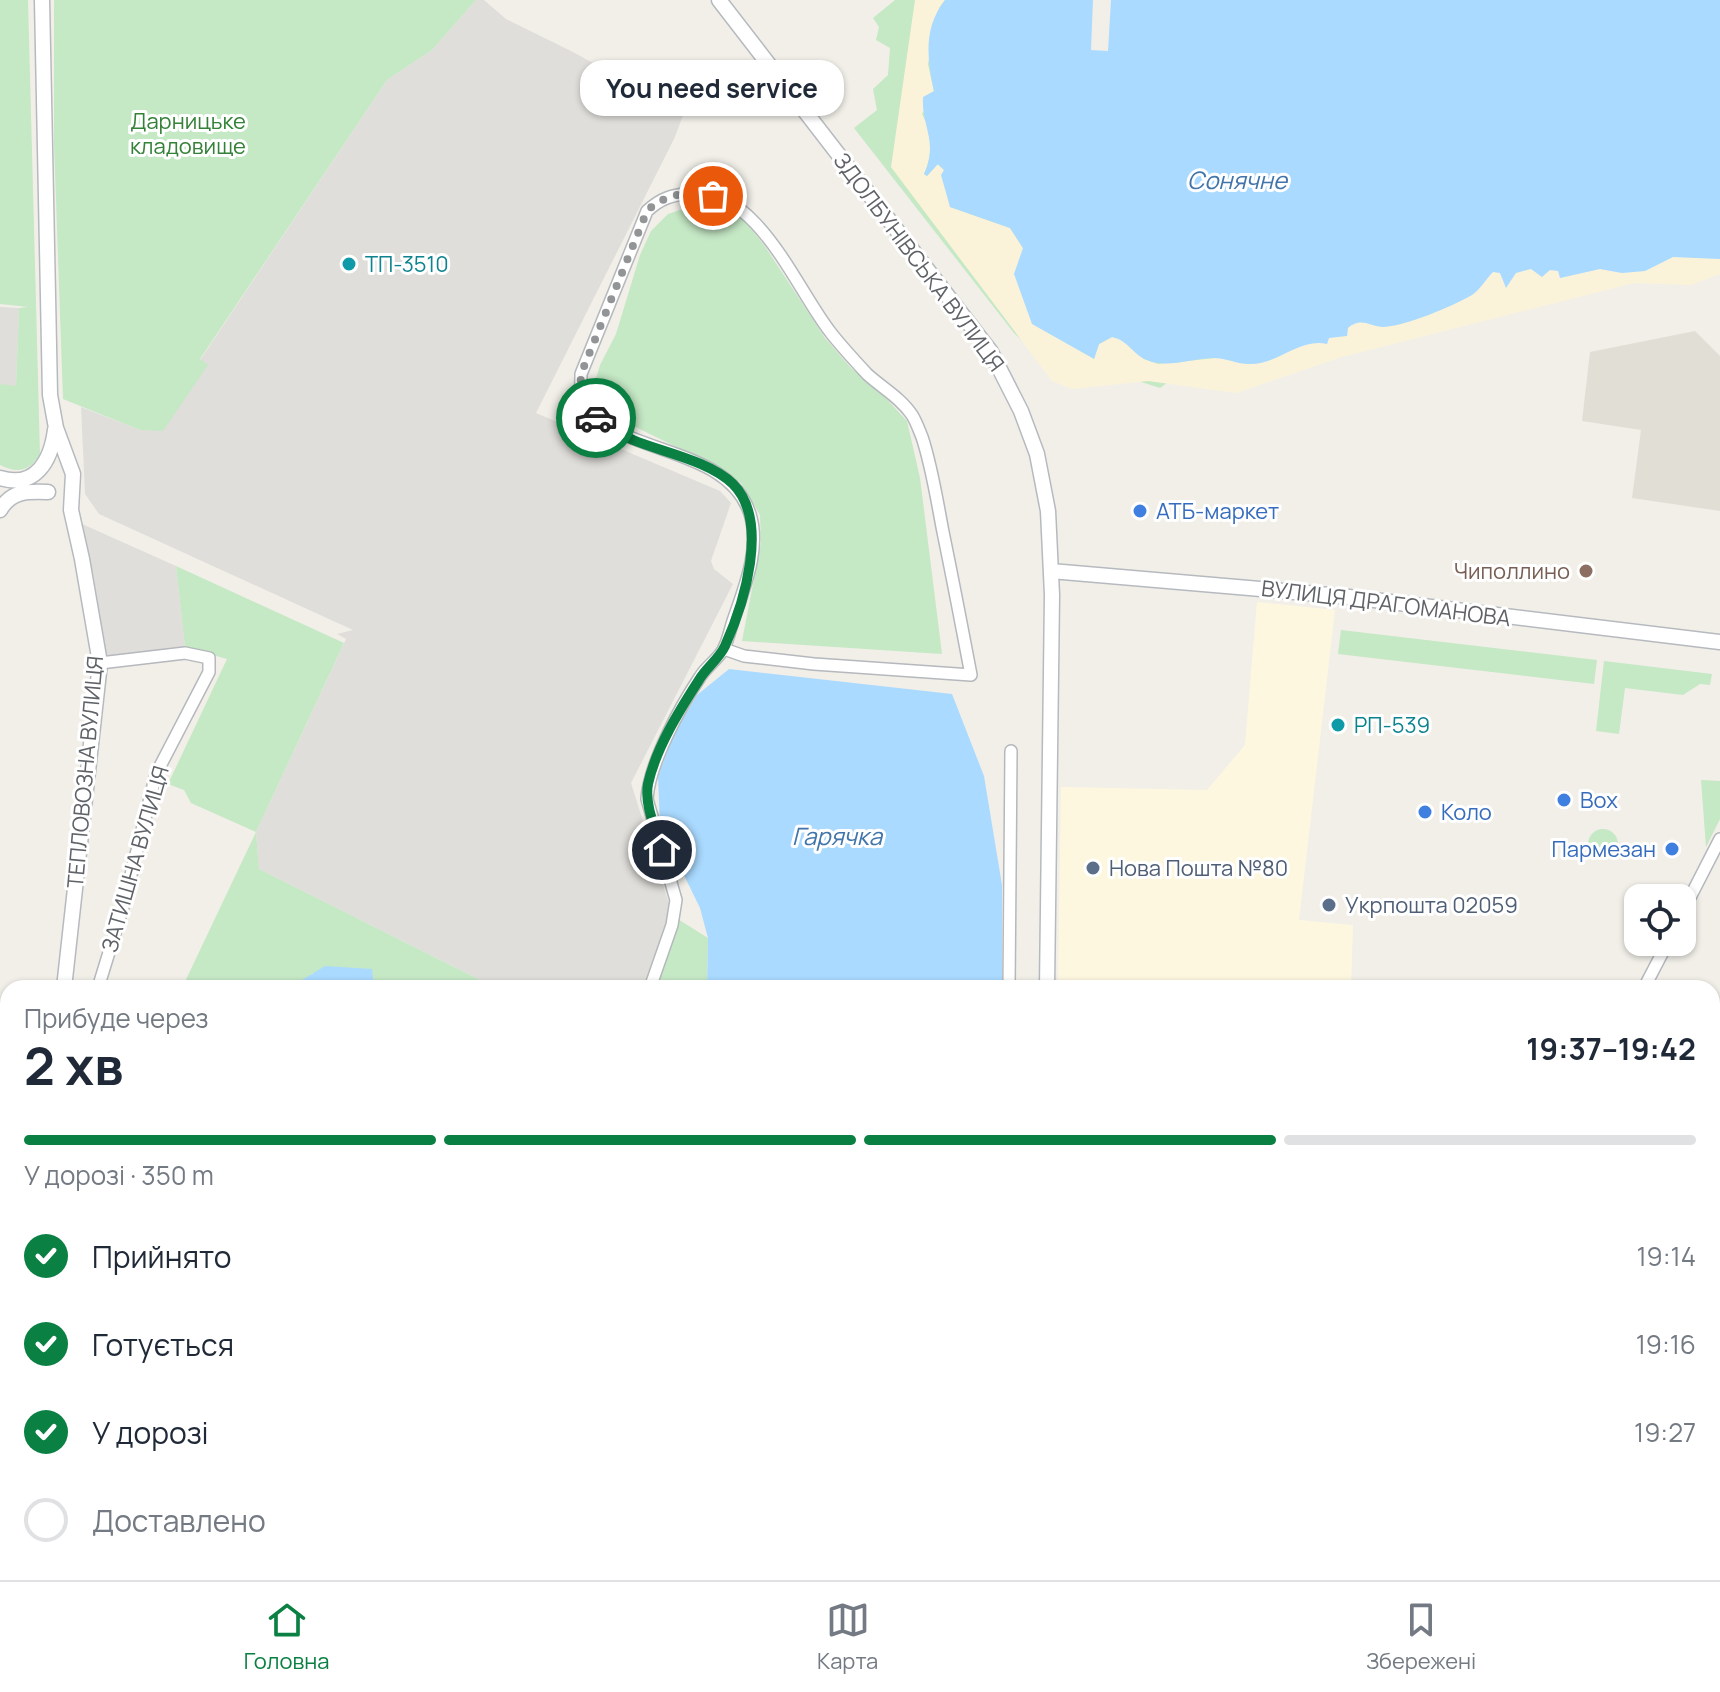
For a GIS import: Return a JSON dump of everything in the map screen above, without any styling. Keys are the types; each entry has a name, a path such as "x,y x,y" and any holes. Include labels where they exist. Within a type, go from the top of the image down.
{"street":[{"name":"ТЕПЛОВОЗНА ВУЛИЦЯ","path":"42,0 50,395 56,428 71,472 71,510 100,663 65,980"},
{"name":"ЗДОЛБУНІВСЬКА ВУЛИЦЯ","path":"719,0 957,308 1002,371 1021,411 1044,482 1051,571 1047,980"},
{"path":"653,980 672,925 676,900 647,799 648,785 663,744 700,677 724,649 750,571 753,533 743,497 733,484 716,471 629,438 609,427 587,412 580,395 581,374 647,211 658,200 674,194 713,196 738,208 781,255 832,335 912,415 922,439 935,490 971,675 814,664 744,656 724,649"},
{"name":"ТЕПЛОВОЗНА ВУЛИЦЯ","path":"42,469 53,446 56,428"},
{"path":"0,478 24,480 57,461 71,472 64,493 20,493 5,502 0,510"},
{"path":"42,469 41,484 71,510"},
{"name":"ВУЛИЦЯ ДРАГОМАНОВА","path":"1051,571 1333,596 1720,642"},
{"name":"ЗАТИШНА ВУЛИЦЯ","path":"100,663 185,653 209,658 209,672 156,774 123,907 100,980"},
{"path":"1009,980 1011,751"},
{"path":"1696,886 1720,839"},
{"path":"1648,980 1661,956"}],"shaded area":[{"path":"476,0 484,0 506,19 684,113 674,139 536,413 720,491 731,503 711,561 714,569 733,584 631,783 673,916 645,980 480,980 259,869 256,832 346,639 337,634 353,630 99,514 85,494 81,407 140,430 207,365 200,360 387,80 432,50"},
{"path":"0,307 19,308 16,387 0,384"},
{"path":"1695,331 1720,356 1720,511 1632,498 1641,430 1582,421 1590,352"},
{"path":"82,524 176,566 185,647 106,658"},
{"path":"1257,602 1335,610 1299,920 1353,925 1351,980 1058,980 1061,787 1207,790 1245,745"}],"green space":[{"path":"0,0 28,0 40,455 32,465 18,470 0,465 0,384 16,386 19,308 28,307 0,304"},
{"name":"Дарницьке кладовище","path":"54,0 476,0 432,50 387,80 200,359 208,365 163,431 140,430 63,399 54,143"},
{"path":"895,0 957,0 1230,353 1174,378 1160,388 1129,378 1061,378 1014,333 854,128 877,110 873,89 888,75 890,48 876,40 879,27 873,18"},
{"path":"686,208 723,208 744,220 825,338 851,368 880,392 907,421 920,478 942,654 742,641 761,543 760,515 741,483 691,454 615,417 597,401 594,385 600,365 616,334 640,255 651,231 668,214"},
{"path":"176,566 344,643 256,832 191,803 184,790 168,784 227,659 185,647"},
{"path":"1341,630 1597,660 1594,684 1338,654"},
{"path":"1604,661 1712,674 1710,685 1700,684 1683,695 1625,688 1619,734 1596,731"},
{"path":"1701,780 1720,781 1720,819 1706,847"},
{"path":"1603,829 1614,833 1618,844 1614,855 1603,859 1592,855 1588,844 1592,833"},
{"path":"256,832 259,869 480,980 375,980 313,973 304,980 186,980"},
{"path":"673,916 708,938 707,980 645,980"}],"sand":[{"path":"915,0 945,0 939,8 928,64 934,92 922,114 930,144 924,174 927,176 937,164 944,170 950,207 1010,228 1094,359 1099,344 1112,337 1122,339 1144,359 1158,364 1216,358 1250,364 1315,342 1327,344 1329,338 1340,335 1354,322 1370,322 1379,327 1399,325 1474,294 1493,272 1500,273 1506,287 1516,273 1531,268 1559,271 1560,278 1600,269 1622,273 1645,271 1673,257 1720,259 1720,274 1691,285 1634,283 1342,357 1236,393 1148,381 1072,389 1052,381 891,167"}],"water":[{"name":"Сонячне","path":"945,0 1093,0 1091,50 1108,51 1111,0 1720,0 1720,259 1673,257 1645,271 1622,273 1600,269 1560,278 1558,271 1550,270 1542,277 1531,269 1516,273 1506,288 1500,273 1493,272 1472,295 1428,315 1391,326 1357,323 1348,328 1347,336 1329,338 1327,344 1308,345 1261,363 1246,364 1214,358 1155,362 1142,358 1122,341 1112,337 1099,344 1094,359 1032,324 1014,274 1023,248 1010,228 950,207 941,175 944,170 938,164 927,176 924,174 930,143 923,97 934,91 930,33"},
{"name":"Гарячка","path":"729,669 952,694 984,776 1002,885 1002,980 707,980 708,938 700,908 660,826 658,776 674,734 697,695"},
{"path":"325,966 372,969 375,980 302,980"}],"way so far":[{"path":"596,418 587,412 580,395 581,374 647,211 658,200 674,194 713,196"}],"place":[{"name":"You need service","path":"713,196"},
{"name":"ТП-3510","path":"349,264"},
{"name":"АТБ-маркет","path":"1140,511"},
{"name":"Чиполлино","path":"1586,571"},
{"name":"РП-539","path":"1338,725"},
{"name":"Box","path":"1564,800"},
{"name":"Коло","path":"1425,812"},
{"name":"Пармезан","path":"1672,849"},
{"name":"Нова Пошта №80","path":"1093,868"},
{"name":"Укрпошта 02059","path":"1329,905"}],"route":[{"path":"596,418 629,438 716,471 733,484 743,497 751,517 750,571 724,649 700,677 663,744 648,785 647,799 662,850"}]}
